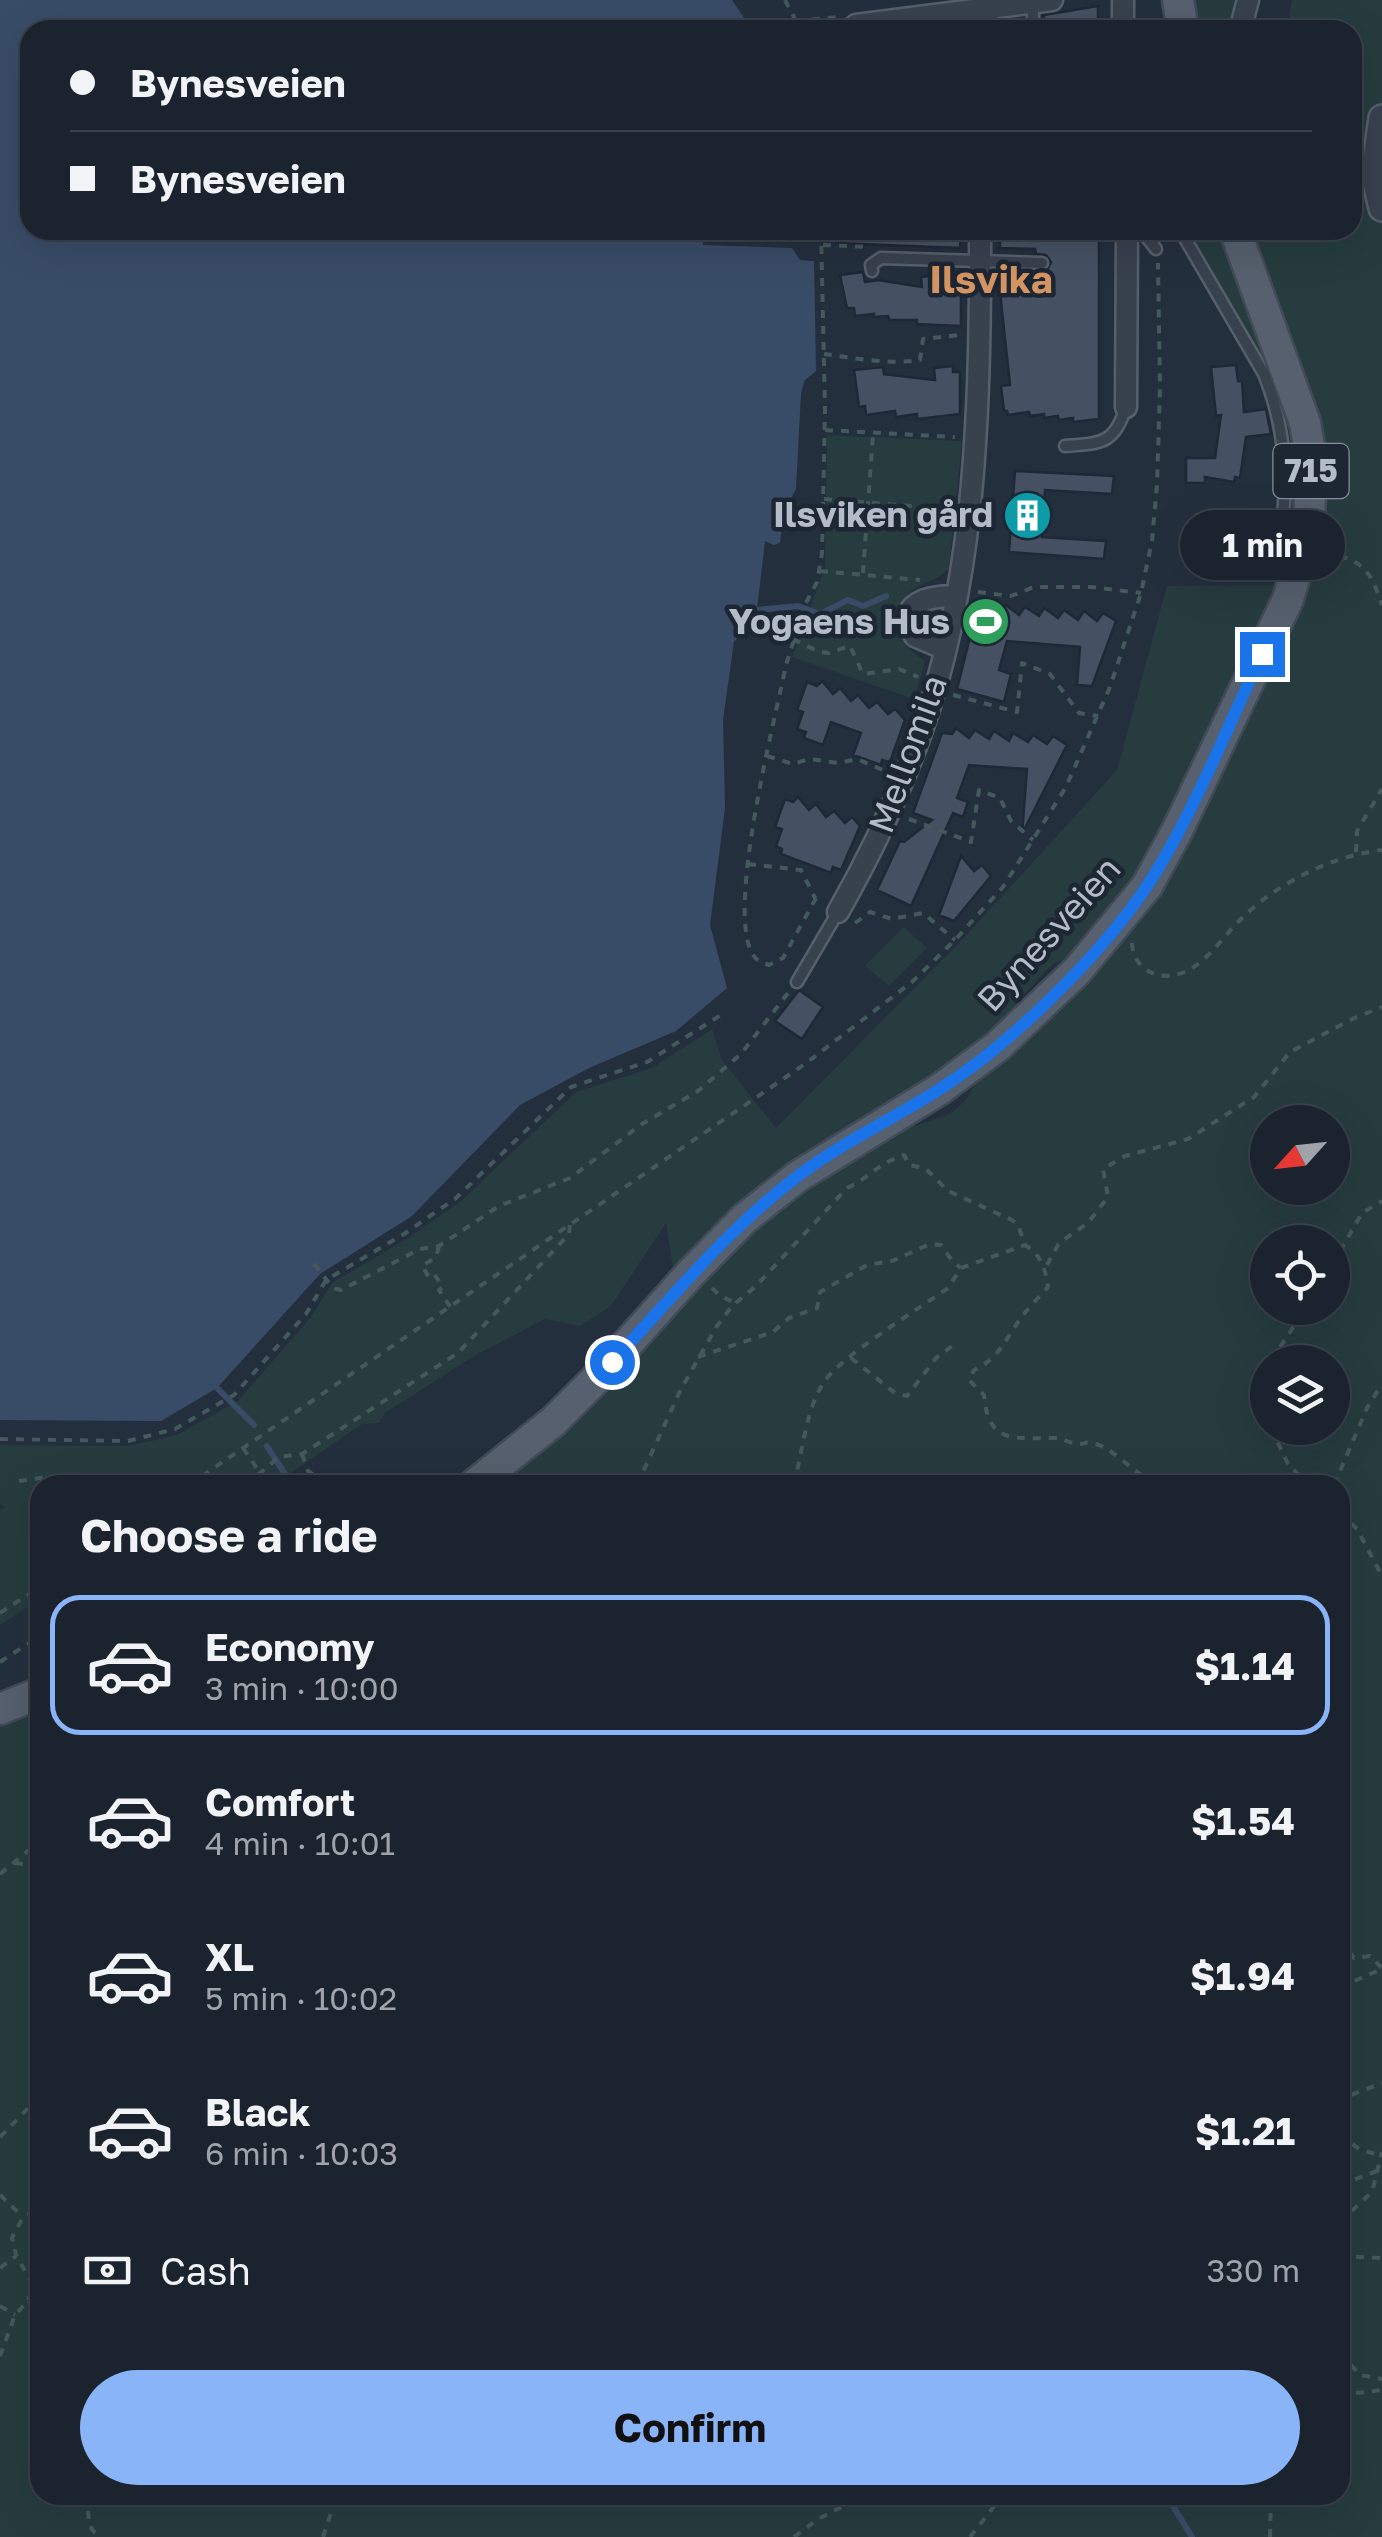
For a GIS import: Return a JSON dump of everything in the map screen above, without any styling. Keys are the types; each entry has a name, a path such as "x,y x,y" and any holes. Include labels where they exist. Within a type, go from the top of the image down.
{"main road":[{"name":"Bynesveien","path":"486,1475 554,1421 744,1219 797,1177 940,1089 998,1046 1076,971 1129,911 1177,831 1273,630 1301,562 1309,528 1311,458 1305,423 1239,240"},
{"path":"0,1709 30,1697"}],"street":[{"path":"905,20 1042,1"},
{"path":"1382,118 1374,174 1382,208"},
{"name":"Mellomila","path":"838,912 868,860 903,779 936,686 944,649 956,592 974,438 980,240"},
{"path":"1126,408 1127,240"},
{"path":"944,649 915,636 908,622 913,607 926,598 956,592"}],"lane":[{"path":"992,8 993,20"},
{"path":"1148,240 1156,249"},
{"path":"1186,240 1264,374 1274,399 1287,478 1286,512 1278,548"},
{"path":"872,271 871,265 880,258 1042,264"},
{"path":"1065,446 1106,440 1120,426 1126,408"},
{"path":"797,982 838,912"}],"path":[{"path":"809,20 835,16 841,20"},
{"path":"816,898 783,958 769,965 757,960 750,948 746,925 748,864 793,639 820,571 824,430 821,240"},
{"path":"204,1475 805,1064 912,982 956,940 1002,887 1066,787 1098,716 1141,593 1152,540 1157,485 1160,320 1156,249"},
{"path":"824,354 902,363 920,360 923,339 966,335"},
{"path":"824,430 974,438"},
{"path":"863,573 873,434"},
{"path":"822,499 958,510"},
{"path":"1323,552 1364,566 1372,576 1382,605"},
{"path":"820,571 926,580 956,592 1011,596 1034,587 1092,586 1141,593"},
{"path":"793,639 819,652 850,646 864,674 899,669 936,686"},
{"path":"956,697 1018,712 1022,663 1050,674 1079,713 1098,716"},
{"path":"767,756 793,764 809,759 838,763 857,759 903,779"},
{"path":"1356,853 1357,831 1382,789"},
{"path":"910,820 971,842 979,790 1000,798 1011,821 1034,840"},
{"path":"1129,911 1132,952 1139,966 1154,973 1174,975 1197,964 1253,907 1276,891 1356,853 1382,850"},
{"path":"748,864 801,870 816,898 838,912"},
{"path":"826,935 837,936 870,912 892,918 924,913 956,940"},
{"path":"314,1264 333,1288 340,1290 420,1249 439,1246 499,1206 570,1178 642,1124 698,1091 741,1054 797,982"},
{"path":"1045,1267 1059,1244 1088,1224 1108,1197 1104,1169 1125,1156 1188,1139 1254,1097 1290,1052 1382,1007"},
{"path":"0,1439 128,1440 175,1429 234,1396 306,1314 326,1280 456,1198 571,1087 647,1062 724,1013"},
{"path":"642,1475 698,1358 732,1306 848,1188 860,1182 872,1168 904,1156 910,1166 926,1168 948,1192 1012,1220 1018,1225 1025,1245 1036,1252 1045,1267 1048,1287 1021,1318 1008,1342 974,1370 969,1380 984,1395 985,1412 994,1429 1013,1440 1058,1438 1074,1444 1090,1442 1101,1446 1137,1475"},
{"path":"1350,1233 1362,1212 1382,1201"},
{"path":"258,1475 280,1457 302,1454 458,1353 569,1234 570,1224"},
{"path":"698,1358 773,1332 789,1318 817,1308 820,1292 868,1265 892,1261 930,1244 941,1245 952,1262 962,1268"},
{"path":"795,1475 806,1425 825,1381 948,1288 962,1268 1025,1245"},
{"path":"439,1246 436,1257 422,1266 443,1287 439,1290 451,1308"},
{"path":"851,1358 895,1393 907,1396 936,1358 956,1343"},
{"path":"1338,1475 1367,1408 1382,1384"},
{"path":"1279,1445 1288,1464 1300,1475"},
{"path":"243,1448 260,1473"},
{"path":"302,1454 308,1471 314,1475"},
{"path":"18,1481 30,1479"},
{"path":"1350,1521 1382,1576"},
{"path":"0,1614 30,1594"},
{"path":"0,1662 30,1642"},
{"path":"0,1874 30,1849"},
{"path":"14,1863 30,1865"},
{"path":"1350,1953 1354,1958 1370,1956 1382,1968 1350,1982"},
{"path":"1350,2096 1382,2083"},
{"path":"0,2137 30,2106"},
{"path":"1350,2142 1358,2149 1381,2155 1372,2192 1350,2213"},
{"path":"1350,2181 1382,2169"},
{"path":"0,2195 22,2217"},
{"path":"30,2213 22,2217 12,2238 16,2256 30,2282"},
{"path":"0,2268 16,2256"},
{"path":"1350,2256 1382,2258"},
{"path":"0,2356 15,2314 30,2293"},
{"path":"0,2306 15,2314"},
{"path":"1350,2364 1360,2375 1382,2379"},
{"path":"1350,2394 1382,2390"},
{"path":"88,2505 89,2525 98,2537"},
{"path":"323,2537 334,2505"},
{"path":"794,2537 845,2505"},
{"path":"970,2537 995,2505"},
{"path":"1270,2537 1271,2505"}],"green space":[{"path":"1191,0 1238,0 1231,20 1194,20"},
{"path":"1292,0 1382,0 1382,2537 0,2537 0,1723 30,1710 30,2505 1350,2505 1350,1475 504,1475 719,1261 799,1191 886,1136 950,1114 966,1100 980,1074 1189,830 1310,584 1319,554 1324,511 1249,240 1362,240 1362,20 1288,20"},
{"path":"1191,240 1222,240 1269,367 1255,351"},
{"path":"827,435 962,441 949,568 908,594 897,613 898,632 925,661 914,699 792,657 825,568"},
{"path":"1279,585 1137,881 1072,958 1054,963 1025,993 1018,1015 674,1274 666,1223 611,1306 580,1326 545,1319 474,1356 385,1413 379,1423 362,1424 288,1475 30,1475 30,1606 0,1625 0,1510 5,1508 0,1503 0,1445 129,1446 177,1435 238,1401 311,1317 332,1283 460,1202 576,1092 652,1068 712,1029 722,1060 776,1128 960,942 1117,770 1167,586"},
{"path":"904,927 927,948 889,986 865,966"}],"water":[{"path":"0,0 732,0 746,20 20,20 20,240 703,240 703,245 792,248 800,260 814,261 816,371 805,380 801,393 796,489 783,514 780,543 765,541 755,626 734,641 723,720 725,808 710,925 727,988 676,1031 589,1068 520,1105 412,1216 320,1274 217,1388 161,1421 0,1420"}],"building":[{"path":"1098,6 1098,20 1044,20 1044,15"},
{"path":"836,240 960,240 960,248"},
{"path":"1000,240 1099,240 1099,419 1073,422 1073,418 1044,418 1044,414 1030,416 1029,412 1008,415 1004,411 1001,386 1010,385 999,283 1039,278 1038,272 1047,270 1051,262 1046,255 1036,254 1035,249 1000,248"},
{"path":"863,272 865,282 878,280 922,287 921,277 955,274 955,280 961,279 961,326 917,324 917,320 889,320 888,316 874,314 855,316 854,308 847,308 840,275"},
{"path":"1236,365 1238,381 1242,381 1244,412 1266,409 1271,434 1246,437 1240,478 1235,477 1234,482 1205,477 1205,483 1186,483 1186,458 1215,458 1221,415 1216,416 1211,367"},
{"path":"953,366 953,372 960,372 960,414 917,419 917,414 896,417 895,411 866,415 865,406 859,407 854,370 883,367 884,374 935,380 934,368"},
{"name":"Ilsviken gård","path":"1015,471 1114,476 1112,494 1045,490 1042,537 1106,541 1104,559 1009,552"},
{"path":"1241,515 1249,572 1224,572 1224,559 1219,560 1216,540 1208,540 1208,516"},
{"path":"1006,605 1019,615 1025,607 1039,616 1044,608 1058,618 1064,610 1078,620 1084,611 1097,621 1103,613 1116,621 1092,686 1077,685 1080,647 1007,641 999,670 1011,674 1004,702 957,689 977,609 1002,611"},
{"path":"822,681 833,694 840,688 851,701 858,695 869,708 877,702 888,714 895,709 905,720 890,762 882,760 881,765 853,755 861,733 831,722 823,745 804,738 806,732 797,729 803,712 797,710 807,682 817,686"},
{"path":"956,728 969,738 975,730 989,739 994,731 1009,741 1013,733 1028,742 1033,735 1047,744 1053,736 1067,745 1022,834 1027,769 969,765 957,798 968,802 963,817 953,813 911,906 877,890 900,841 904,842 932,820 913,813 942,733 952,734"},
{"path":"798,797 809,810 816,804 826,817 834,811 845,823 852,817 860,826 841,870 833,867 831,873 781,854 782,849 776,846 782,829 775,827 785,799 793,802"},
{"path":"961,856 974,871 982,865 991,876 954,921 939,915"},
{"path":"799,990 823,1007 802,1039 775,1021"}],"waterway":[{"path":"756,610 798,606 820,614 848,600 863,606 886,596"},
{"path":"217,1388 254,1425"},
{"path":"267,1446 286,1475"},
{"path":"1172,2505 1192,2537"}],"place":[{"name":"Ilsviken gård","path":"1028,515"},
{"name":"Yogaens Hus","path":"985,622"}],"district":[{"name":"Ilsvika","path":"991,280"}],"route":[{"path":"612,1362 744,1219 833,1152 960,1075 998,1046 1076,971 1147,886 1262,654"}]}
